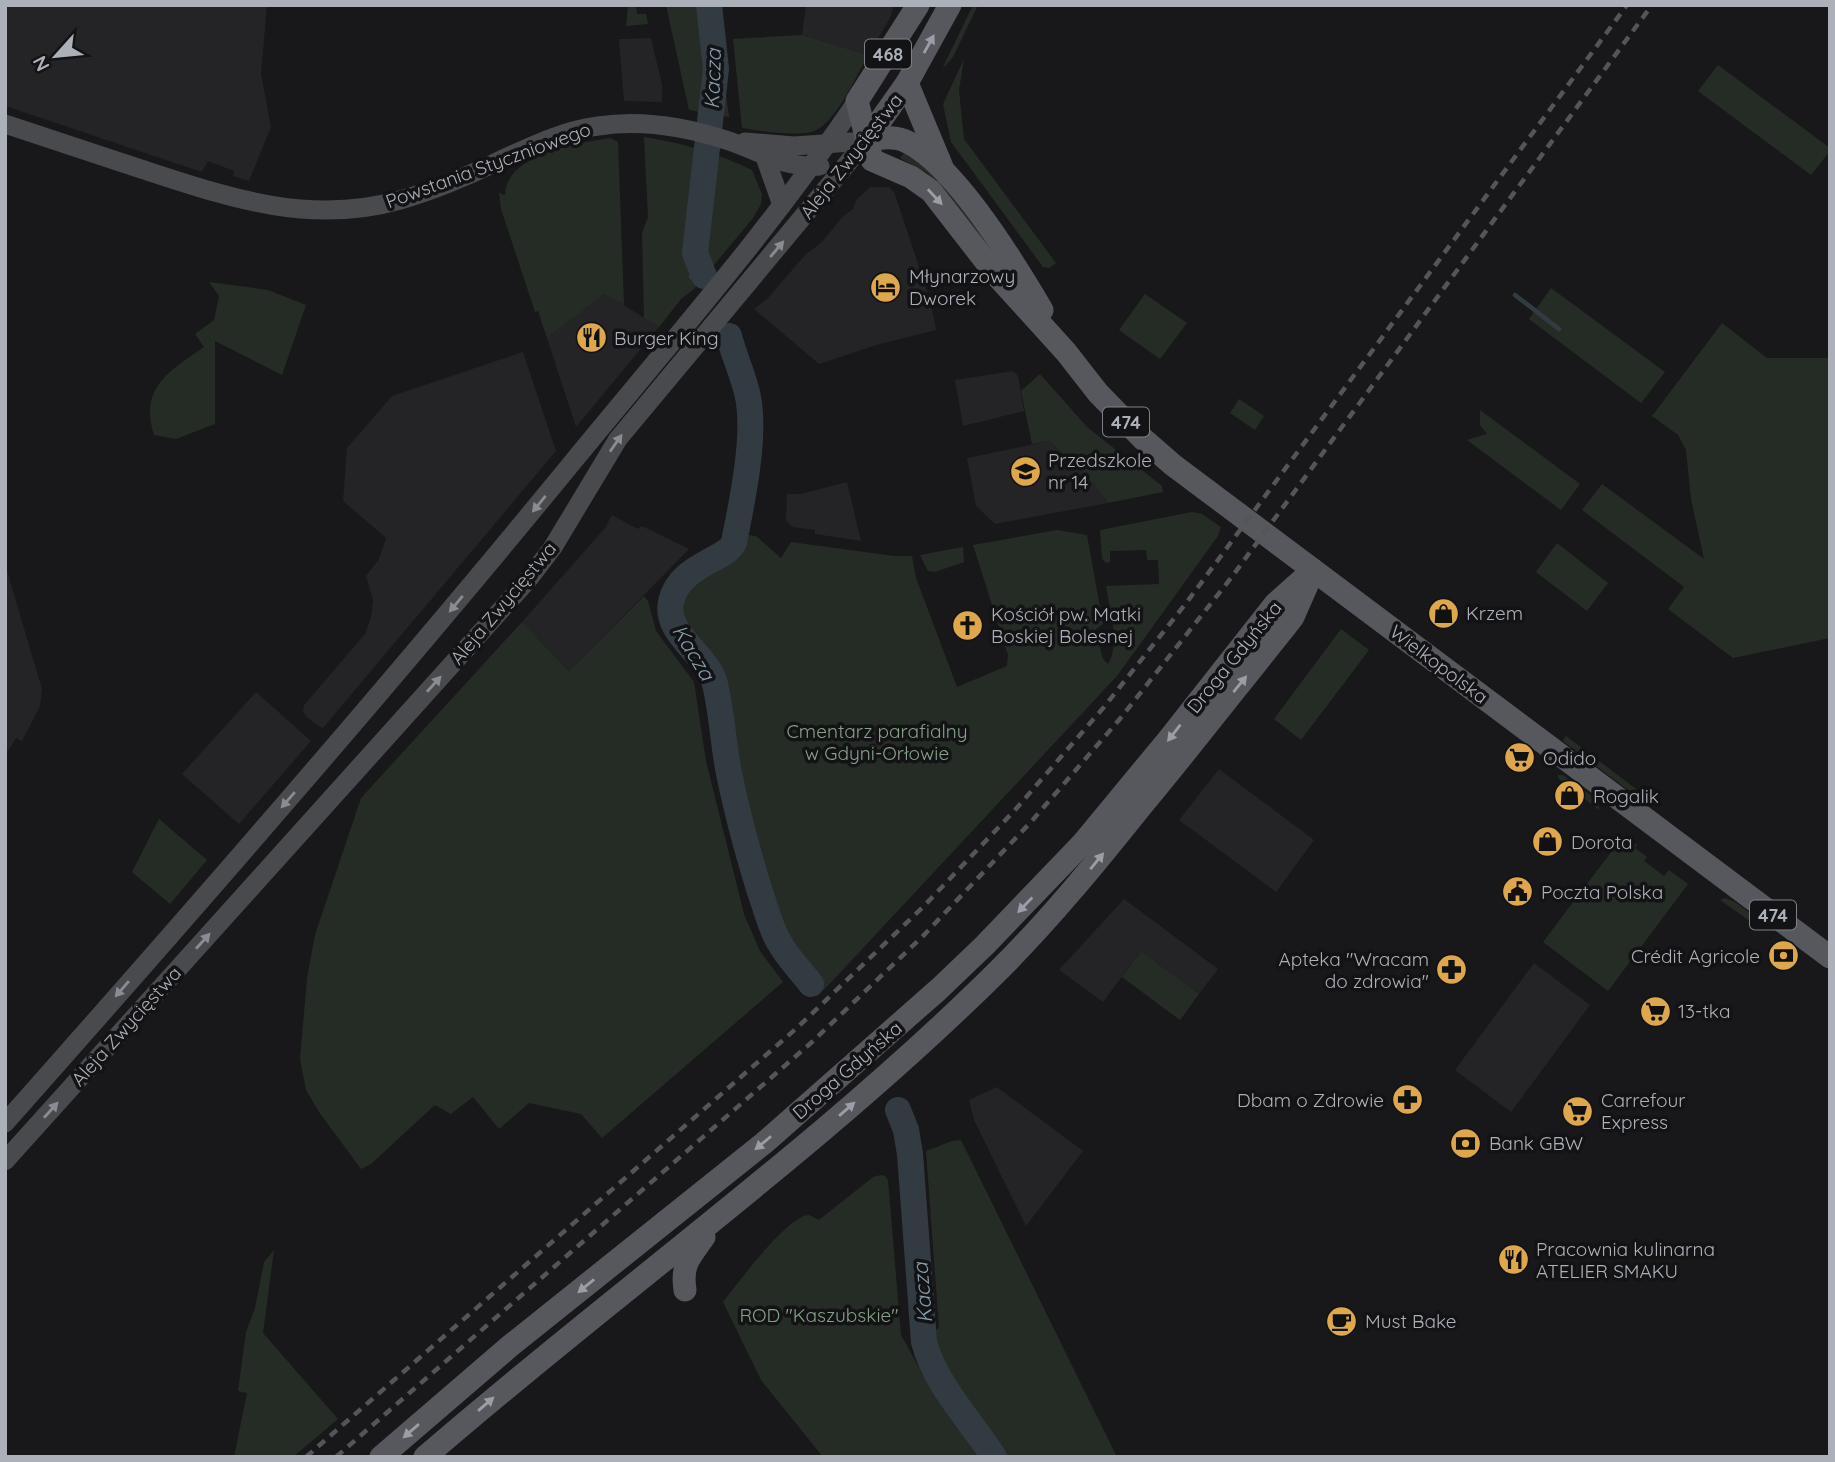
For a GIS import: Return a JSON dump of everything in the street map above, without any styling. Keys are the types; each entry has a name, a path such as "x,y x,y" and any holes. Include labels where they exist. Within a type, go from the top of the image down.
{"main road":[{"name":"Aleja Zwycięstwa","path":"5,1123 333,748 500,552 717,288 827,145 918,5"},
{"name":"Aleja Zwycięstwa","path":"5,1161 527,581 553,547 618,439 866,141 907,83 950,5"},
{"name":"Wielkopolska","path":"907,83 943,169"},
{"path":"857,101 872,160 877,164"},
{"name":"Powstania Styczniowego","path":"5,124 238,200 297,209 363,208 423,193 544,141 598,125 643,124 693,130 765,157 811,166 847,165"},
{"name":"Wielkopolska","path":"866,141 883,137 902,139 943,169 975,207 1033,294 1066,352"},
{"name":"Powstania Styczniowego","path":"728,141 794,146 866,141"},
{"path":"827,145 833,146 847,165"},
{"path":"765,157 782,205"},
{"name":"Wielkopolska","path":"847,165 877,164 911,177 932,191 997,276 1066,352 1098,393 1142,438 1226,506 1830,957"},
{"name":"Droga Gdyńska","path":"425,1457 509,1384 827,1128 919,1047 1003,966 1081,881 1286,626 1293,617 1313,570"},
{"name":"Droga Gdyńska","path":"381,1457 510,1346 764,1143 958,971 1082,844 1275,604 1313,570"},
{"path":"333,748 358,769"},
{"path":"685,1290 683,1276 686,1262 719,1216"}],"shaded area":[{"path":"5,5 267,5 261,74 271,127 249,181 233,176 234,171 208,161 202,172 5,106"},
{"path":"806,5 894,5 890,18 868,55 802,35"},
{"path":"651,38 662,85 662,102 624,101 619,39"},
{"path":"870,187 889,187 894,192 930,300 936,330 876,345 819,364 754,309 768,298 805,255 822,242"},
{"path":"604,293 659,327 576,427 547,338"},
{"path":"523,352 556,451 323,728 317,725 303,711 304,705 365,634 373,600 366,576 379,559 386,538 343,501 347,448 392,396"},
{"path":"1013,371 1018,376 1024,411 963,426 955,380"},
{"name":"Przedszkole nr 14","path":"1050,441 1094,484 1108,503 995,524 976,506 967,458"},
{"path":"847,482 861,541 815,534 815,530 792,527 786,520 787,494 801,494"},
{"path":"612,515 638,529 642,526 689,549 569,671 522,622 605,528"},
{"path":"5,564 42,689 40,706 22,741 16,738 8,751 5,749"},
{"path":"256,692 311,741 239,824 182,774"},
{"path":"1219,769 1314,840 1276,892 1179,820"},
{"path":"1124,899 1218,969 1199,994 1141,951 1103,1002 1059,970"},
{"path":"1534,963 1590,1005 1511,1112 1455,1070"},
{"path":"997,1087 1083,1151 1026,1226 974,1120 969,1100"}],"green space":[{"path":"628,5 636,5 637,14 646,14 648,24 626,26"},
{"path":"666,5 714,5 729,117 689,110"},
{"path":"973,5 978,5 953,57 942,69"},
{"path":"802,35 868,55 845,98 830,119 814,131 789,133 742,128 733,39"},
{"path":"964,59 959,90 964,139 1056,263 1049,268 1043,267 951,142 943,104"},
{"path":"1718,65 1830,148 1811,175 1698,91"},
{"path":"644,137 699,149 752,170 762,194 761,204 753,218 659,327 644,318 642,233 648,217"},
{"path":"610,138 618,142 624,305 604,294 547,338 538,311 535,312 501,209 499,193 505,195 508,181 530,160 563,147"},
{"path":"905,151 947,191 1005,269 937,183 927,173 900,158"},
{"path":"209,282 268,290 306,305 282,375 215,341 215,424 176,439 154,435 150,419 154,393 169,373 204,347 195,334 214,320 219,296"},
{"path":"1551,288 1665,372 1641,403 1529,319"},
{"path":"1145,294 1187,323 1160,359 1119,330"},
{"path":"1722,323 1767,358 1830,358 1830,638 1733,658 1668,609 1684,587 1582,510 1602,484 1704,559 1691,499 1686,450 1678,435 1652,416"},
{"path":"1040,374 1087,427 1162,486 1163,492 1108,503 1094,484 1050,441 1032,444 1021,391"},
{"path":"1239,399 1264,416 1255,430 1230,413"},
{"path":"1480,410 1580,484 1561,510 1467,440 1487,434 1480,425"},
{"name":"Cmentarz parafialny w Gdyni-Orłowie","path":"1192,512 1202,514 1221,527 1218,536 1117,676 823,991 778,936 735,769 718,681 712,665 674,610 680,589 696,570 730,556 738,548 740,534 756,536 781,558 791,542 912,556 916,578 957,687 1007,666 1008,655 973,545 1057,530 1087,535 1103,624 1095,630 1103,659 1108,664 1112,656 1114,636 1106,586 1159,584 1158,560 1147,560 1146,550 1110,551 1110,562 1106,563 1102,559 1100,530"},
{"path":"1557,543 1608,583 1587,611 1536,572"},
{"path":"963,547 964,562 935,572 928,571 920,555"},
{"path":"644,596 648,601 656,631 694,682 706,761 744,914 760,951 783,982 602,1138 581,1114 529,1103 499,1129 473,1097 451,1114 435,1105 371,1164 361,1169 306,1090 300,1059 307,978 315,935 361,798 522,622 569,671"},
{"path":"1341,629 1369,650 1301,740 1274,719"},
{"path":"1566,736 1656,804 1636,796 1563,741"},
{"path":"1558,775 1563,775 1596,799 1599,810 1558,778"},
{"path":"159,819 207,860 170,904 132,872"},
{"path":"1624,835 1647,857 1644,861 1664,876 1669,870 1688,884 1608,991 1543,942"},
{"path":"1725,898 1759,920 1757,926 1720,900"},
{"path":"1141,951 1199,994 1180,1020 1122,977"},
{"path":"961,1140 1117,1457 1003,1457 948,1381 940,1365 930,1332 939,1328 926,1151"},
{"name":"ROD \"Kaszubskie\"","path":"881,1175 888,1180 901,1335 922,1373 978,1457 823,1457 761,1380 723,1302 764,1251 789,1226 809,1215 819,1220 873,1177"},
{"path":"274,1250 263,1333 338,1419 293,1457 234,1457 247,1393 238,1391 246,1332 255,1308 264,1262"}],"waterway":[{"name":"Kacza","path":"704,276 695,253 716,69 709,5"},
{"path":"691,277 698,259"},
{"path":"1515,295 1559,329"},
{"name":"Kacza","path":"729,336 746,389 750,413 747,470 734,542 723,554 683,579 671,602 671,614 680,634 711,673 732,788 760,892 779,942 811,984"},
{"name":"Kacza","path":"898,1110 906,1130 910,1154 924,1342 945,1387 994,1457"}],"railway":[{"path":"306,1457 798,1027 923,907 1015,810 1104,707 1187,602 1627,5"},
{"path":"336,1457 812,1042 923,936 1030,823 1119,720 1231,578 1652,5"}],"place":[{"name":"Młynarzowy Dworek","path":"886,287"},
{"name":"Burger King","path":"591,338"},
{"name":"Przedszkole nr 14","path":"1025,471"},
{"name":"Krzem","path":"1443,613"},
{"name":"Kościół pw. Matki Boskiej Bolesnej","path":"968,625"},
{"name":"Odido","path":"1520,758"},
{"name":"Rogalik","path":"1570,796"},
{"name":"Dorota","path":"1548,842"},
{"name":"Poczta Polska","path":"1518,892"},
{"name":"Crédit Agricole","path":"1783,956"},
{"name":"Apteka ''Wracam do zdrowia''","path":"1452,970"},
{"name":"13-tka","path":"1655,1011"},
{"name":"Dbam o Zdrowie","path":"1407,1100"},
{"name":"Carrefour Express","path":"1578,1111"},
{"name":"Bank GBW","path":"1466,1143"},
{"name":"Pracownia kulinarna ATELIER SMAKU","path":"1513,1260"},
{"name":"Must Bake","path":"1342,1321"}]}
